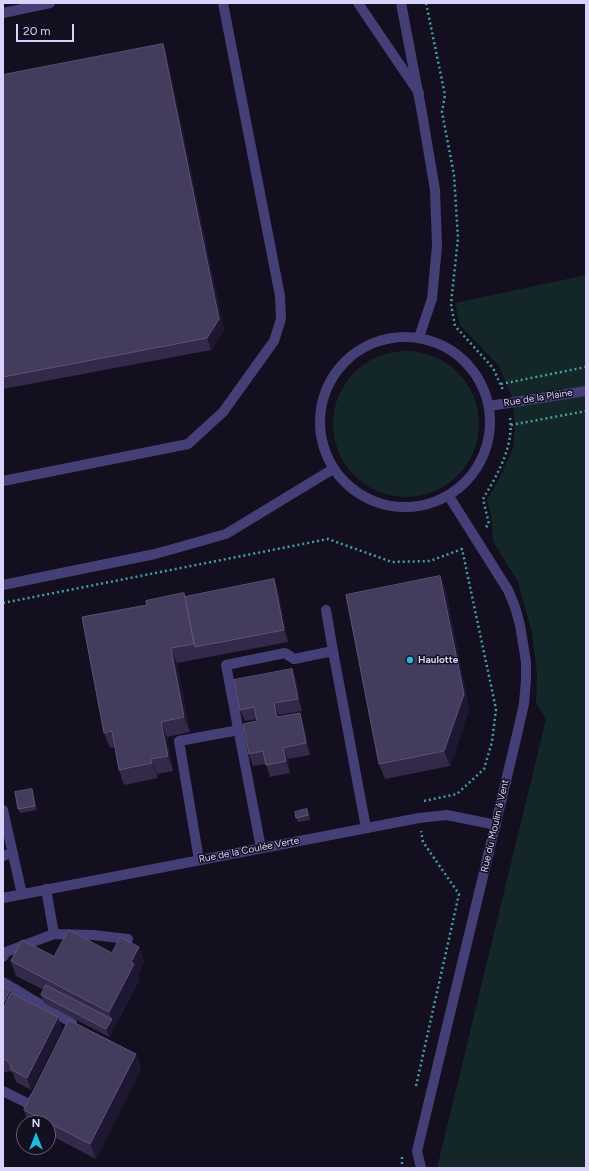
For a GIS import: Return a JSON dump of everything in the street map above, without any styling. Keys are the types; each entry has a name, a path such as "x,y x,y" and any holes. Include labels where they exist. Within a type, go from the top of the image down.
{"street":[{"path":"3,13 50,3"},
{"path":"3,481 188,444 223,412 274,341 281,319 280,296 224,3"},
{"path":"358,3 418,93"},
{"path":"401,3 435,190 437,246 432,299 419,337"},
{"path":"419,337 444,345 465,360 481,381 489,406 491,431 485,455 472,477 450,498 428,505 401,508 374,502 351,489 333,469 322,443 319,415 326,388 342,364 364,347 391,338 419,337"},
{"name":"Rue de la Plaine","path":"489,406 586,391"},
{"path":"3,585 155,554 226,534 333,469"},
{"name":"Rue du Moulin à Vent","path":"421,1168 417,1151 496,825 524,704 526,680 526,662 520,625 508,590 450,498"},
{"path":"326,610 366,828"},
{"path":"261,848 226,665 285,653 294,659 334,651"},
{"path":"199,860 179,740 238,730"},
{"path":"3,810 8,855 22,894"},
{"name":"Rue de la Coulée Verte","path":"3,898 419,818 447,814 496,825"},
{"path":"46,889 54,934"},
{"path":"3,956 6,952 54,934 93,935 128,939"},
{"path":"3,982 72,1023 62,1043"},
{"path":"3,1091 31,1105 38,1091"}],"path":[{"path":"426,3 445,95 442,112 454,175 458,238 451,304 455,326 493,368 508,403 511,425 508,446 496,475 483,499 489,524 473,536 462,549"},
{"path":"501,384 586,367"},
{"path":"511,425 586,411"}],"green space":[{"path":"586,275 586,1168 437,1168 546,719 536,703 537,675 532,632 518,582 493,541 491,515 487,500 500,477 513,448 515,425 512,397 499,366 460,325 455,303"},
{"path":"399,351 413,351 434,356 447,363 458,372 467,383 474,396 478,410 478,438 474,452 467,465 458,476 447,485 434,492 413,497 399,497 372,489 360,481 349,470 338,452 333,431 333,417 341,390 349,378 360,367 378,356"}],"building":[{"path":"163,44 219,319 207,338 3,377 3,75"},
{"name":"Haulotte","path":"440,576 464,694 444,751 379,764 346,595"},
{"path":"274,579 284,630 195,647 185,597"},
{"path":"184,593 194,644 171,648 184,717 161,722 168,756 151,759 152,763 119,770 112,731 104,733 82,617 147,605 146,601"},
{"path":"292,669 298,699 274,703 277,717 300,713 306,743 283,748 286,761 266,765 263,751 249,754 243,724 257,721 254,707 240,710 234,680"},
{"path":"32,789 35,806 18,809 15,792"},
{"path":"307,809 308,815 296,818 295,812"},
{"path":"69,930 112,953 120,937 139,947 131,962 134,964 109,1012 11,961 22,940 55,957"},
{"path":"46,985 112,1019 106,1029 41,995"},
{"path":"3,987 10,990 3,1004"},
{"path":"11,993 58,1017 27,1078 12,1070 9,1062 4,1059 3,1060 3,1010"},
{"path":"69,1020 136,1054 90,1144 56,1126 56,1115 34,1115 24,1110"}],"place":[{"name":"Haulotte","path":"410,660"}]}
